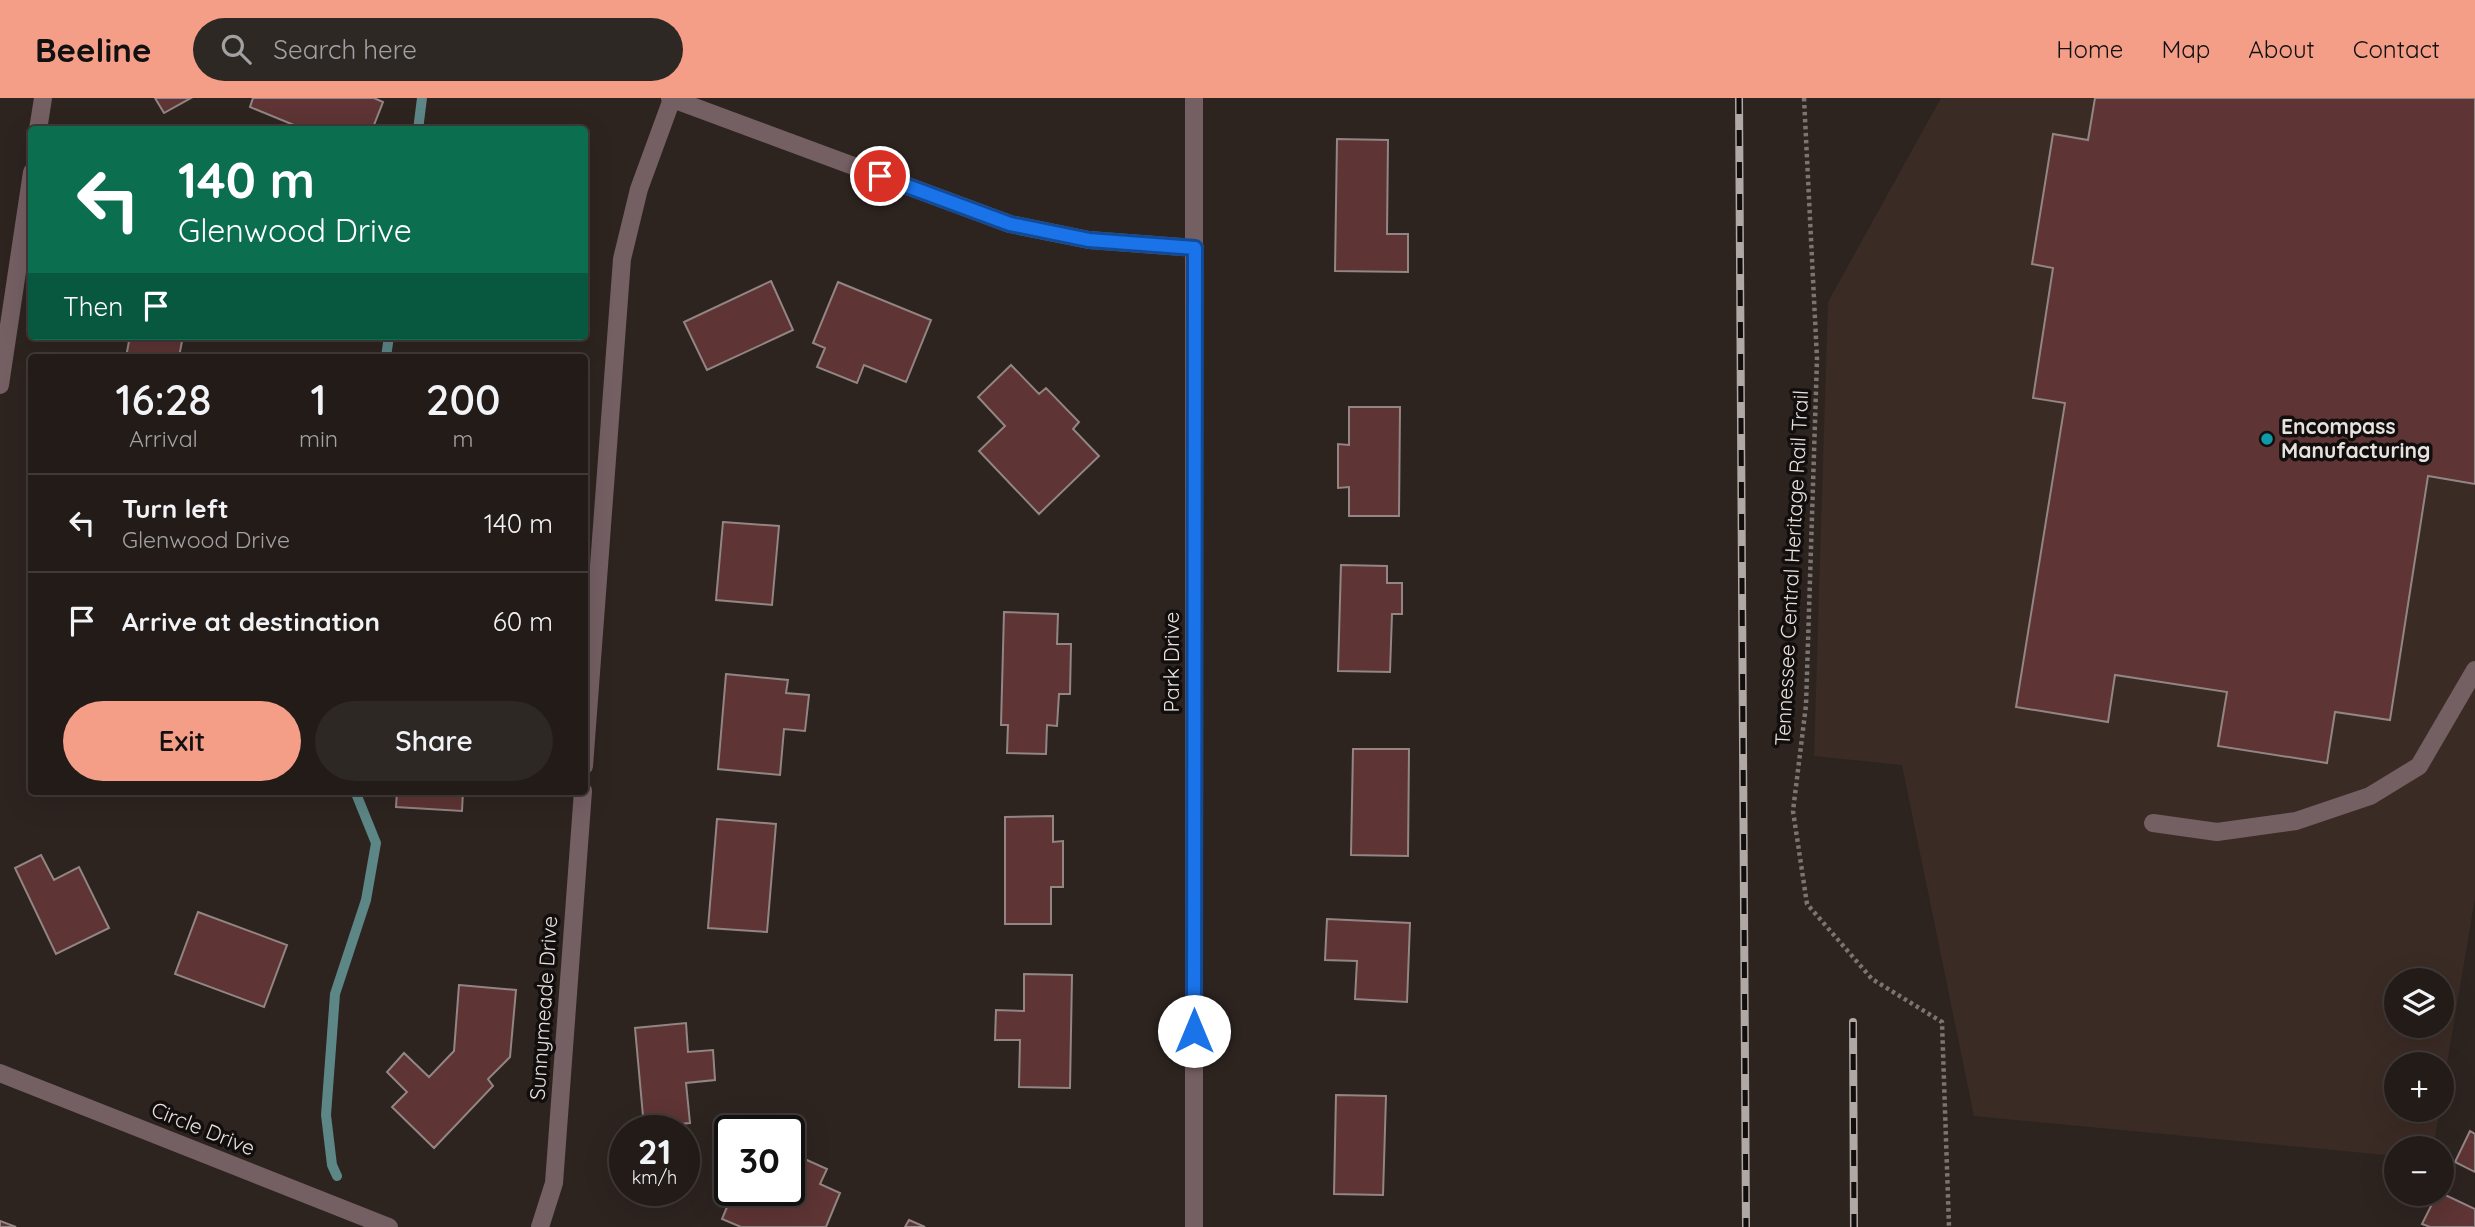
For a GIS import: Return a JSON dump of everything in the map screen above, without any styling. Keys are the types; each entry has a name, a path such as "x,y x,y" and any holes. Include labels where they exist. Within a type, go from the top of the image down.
{"street":[{"path":"39,126 43,98"},
{"name":"Park Drive","path":"1194,98 1194,1227"},
{"path":"588,713 622,259 639,189 671,99 1010,224 1089,240 1195,248"},
{"path":"0,384 28,198"},
{"path":"2153,823 2217,832 2296,821 2370,796 2419,766 2475,670"},
{"name":"Sunnymeade Drive","path":"540,1227 554,1183 583,795"},
{"name":"Circle Drive","path":"0,1073 389,1227"}],"path":[{"name":"Tennessee Central Heritage Rail Trail","path":"1804,98 1817,359 1806,705 1793,811 1807,904 1872,979 1942,1022 1949,1227"}],"shaded area":[{"path":"1941,98 2475,98 2475,898 2454,1022 2454,968 2384,968 2384,1038 2451,1038 2449,1052 2384,1052 2384,1122 2438,1122 2435,1136 2384,1136 2384,1155 1974,1116 1902,765 1814,756 1828,302"}],"building":[{"path":"155,98 191,98 164,113"},
{"path":"253,98 374,98 383,102 374,126 296,126 250,107"},
{"name":"Encompass Manufacturing","path":"2095,98 2475,98 2475,484 2428,476 2390,720 2335,712 2327,763 2218,746 2227,692 2115,675 2108,722 2016,707 2065,403 2033,398 2053,268 2032,264 2053,134 2088,140"},
{"path":"1337,139 1388,140 1387,234 1408,234 1408,272 1335,271"},
{"path":"771,281 793,330 707,370 684,322"},
{"path":"838,282 931,320 906,382 864,365 857,383 817,367 825,348 813,343"},
{"path":"129,340 182,340 180,354 127,354"},
{"path":"1011,365 1039,394 1046,388 1079,422 1073,429 1099,456 1039,514 979,451 1005,426 978,397"},
{"path":"1349,407 1400,407 1399,516 1349,516 1349,487 1338,488 1338,444 1349,445"},
{"path":"723,522 779,526 772,605 716,600"},
{"path":"1341,565 1387,566 1387,583 1402,583 1402,614 1392,614 1390,672 1338,671"},
{"path":"1004,612 1058,614 1057,644 1071,644 1070,694 1059,694 1057,726 1047,725 1046,754 1007,753 1008,725 1001,725"},
{"path":"726,674 788,680 786,693 809,695 805,731 784,729 780,775 718,769"},
{"path":"1353,749 1409,749 1408,856 1351,855"},
{"path":"397,795 463,795 462,811 396,807"},
{"path":"1053,816 1053,842 1063,841 1063,887 1051,887 1051,924 1005,924 1005,817"},
{"path":"717,819 776,824 767,932 708,928"},
{"path":"41,855 54,880 79,867 109,928 56,954 15,868"},
{"path":"198,912 287,945 264,1007 175,974"},
{"path":"1327,919 1410,923 1407,1002 1355,999 1357,961 1325,960"},
{"path":"1024,974 1072,975 1070,1088 1019,1087 1020,1040 995,1040 996,1010 1024,1011"},
{"path":"459,985 516,990 510,1057 488,1079 493,1086 434,1148 392,1107 407,1092 387,1072 404,1053 429,1077 454,1051"},
{"path":"686,1023 688,1052 713,1050 715,1080 686,1083 689,1115 643,1115 635,1028"},
{"path":"1336,1095 1386,1096 1383,1195 1334,1194"},
{"path":"2470,1131 2475,1134 2475,1172 2455,1162"},
{"path":"805,1159 827,1169 820,1184 840,1193 826,1227 741,1227 722,1219 727,1206 805,1206"},
{"path":"2454,1199 2475,1209 2475,1227 2430,1227 2422,1224 2431,1206 2454,1206"},
{"path":"909,1220 925,1227 905,1227"},
{"path":"0,1221 16,1227 0,1227"}],"waterway":[{"path":"418,126 422,98"},
{"path":"386,354 388,340"},
{"path":"337,1176 332,1165 326,1115 335,994 366,900 376,843 357,795"}],"railway":[{"path":"1739,98 1746,1227"},
{"path":"1853,1022 1854,1227"}],"place":[{"name":"Encompass Manufacturing","path":"2267,439"}],"route":[{"path":"880,176 1010,224 1089,240 1195,248 1194,1031"}]}
